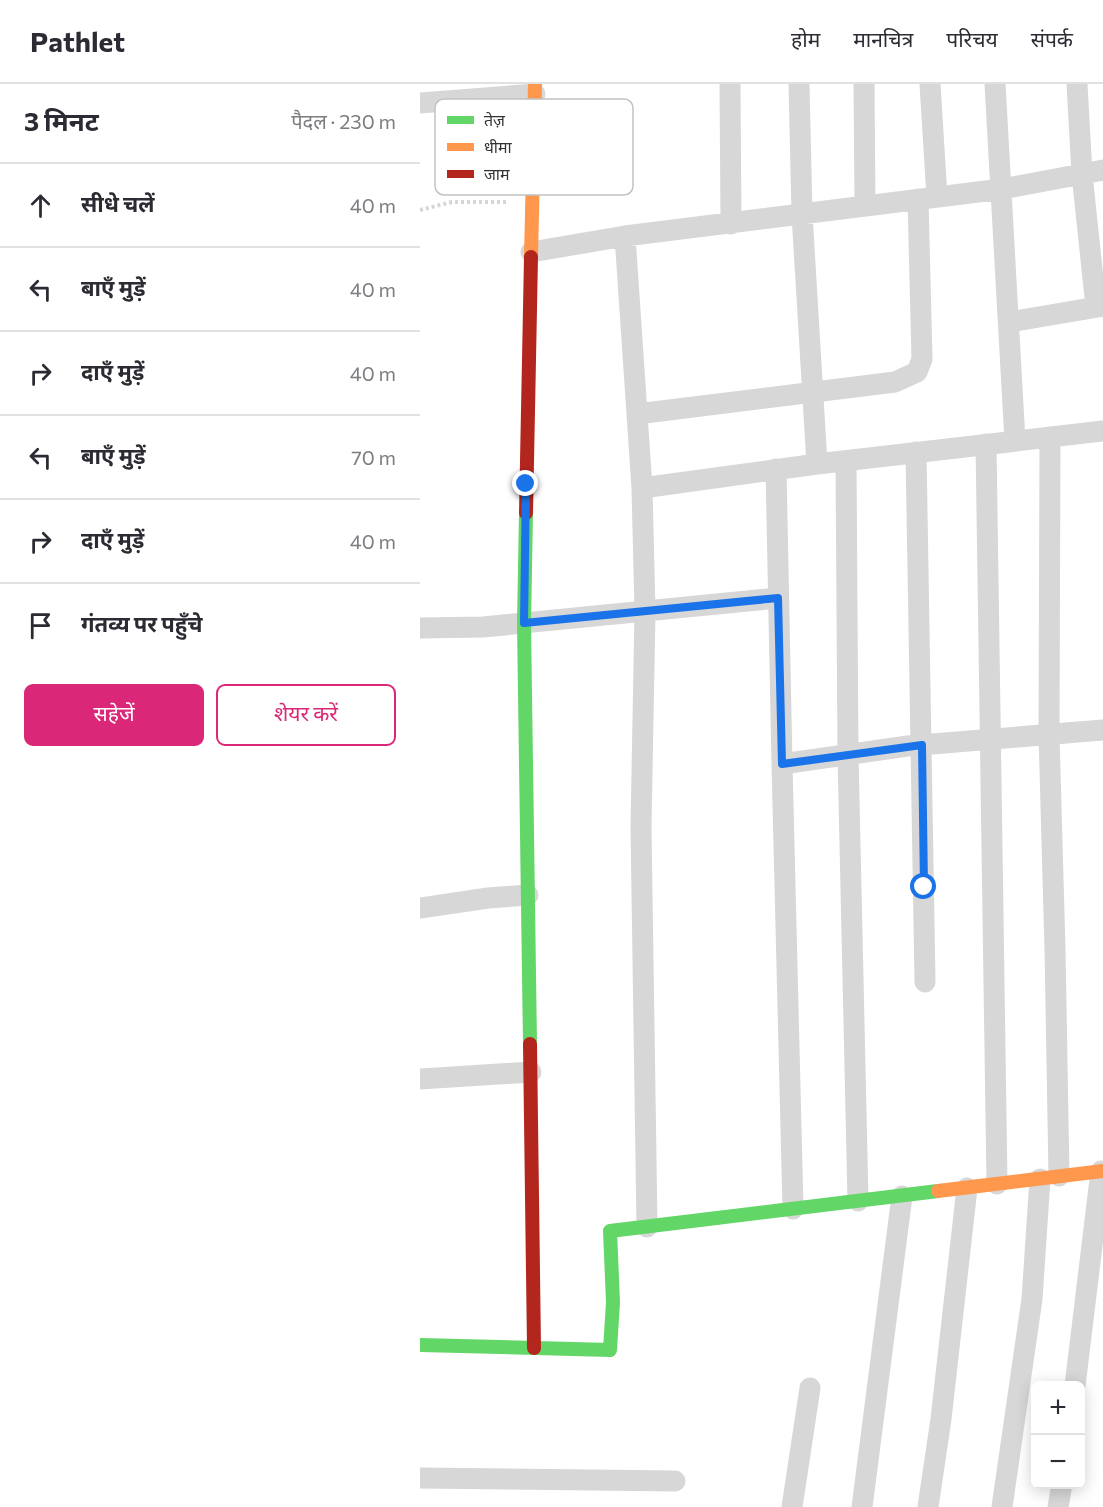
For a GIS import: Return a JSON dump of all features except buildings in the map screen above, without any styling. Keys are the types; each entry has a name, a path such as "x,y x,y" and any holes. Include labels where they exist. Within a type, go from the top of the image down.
{"street":[{"path":"730,84 731,224"},
{"path":"799,84 802,214 818,464"},
{"path":"864,84 865,206"},
{"path":"637,414 895,382 917,372 922,359 930,84"},
{"path":"995,84 1015,441"},
{"path":"1010,322 1100,307 1093,172 1077,84"},
{"path":"453,99 535,89"},
{"path":"420,103 435,101"},
{"path":"531,252 625,236 1002,189 1093,172"},
{"path":"533,195 524,623 534,1348"},
{"path":"625,236 642,488 645,612 640,827 647,1227"},
{"path":"642,488 776,469 1103,431"},
{"path":"1002,1507 1050,1178 1056,961 1048,734 1050,437"},
{"path":"986,444 997,1185"},
{"path":"916,452 925,982"},
{"path":"846,461 848,755 858,1201"},
{"path":"776,469 793,1209"},
{"path":"420,628 483,627 778,598"},
{"path":"782,764 922,745 1103,730"},
{"path":"420,908 528,895"},
{"path":"420,1079 531,1072"},
{"path":"420,1345 610,1350 613,1302 610,1231 1102,1171 1077,1381"},
{"path":"928,1507 941,1419 967,1188"},
{"path":"862,1507 902,1196"},
{"path":"792,1507 810,1388"},
{"path":"420,1478 675,1481"},
{"path":"1058,1507 1061,1489"}],"path":[{"path":"420,210 452,202 533,202"}],"traffic: fast":[{"path":"526,513 524,623 530,1044"},
{"path":"420,1345 610,1350 613,1302 610,1231 938,1191"}],"traffic: slow":[{"path":"535,84 535,99"},
{"path":"531,257 532,195"},
{"path":"938,1191 1103,1171"}],"traffic: jam":[{"path":"526,513 531,257"},
{"path":"530,1044 534,1348"}],"route":[{"path":"526,484 524,623 778,598 782,764 922,745 924,887"}]}
